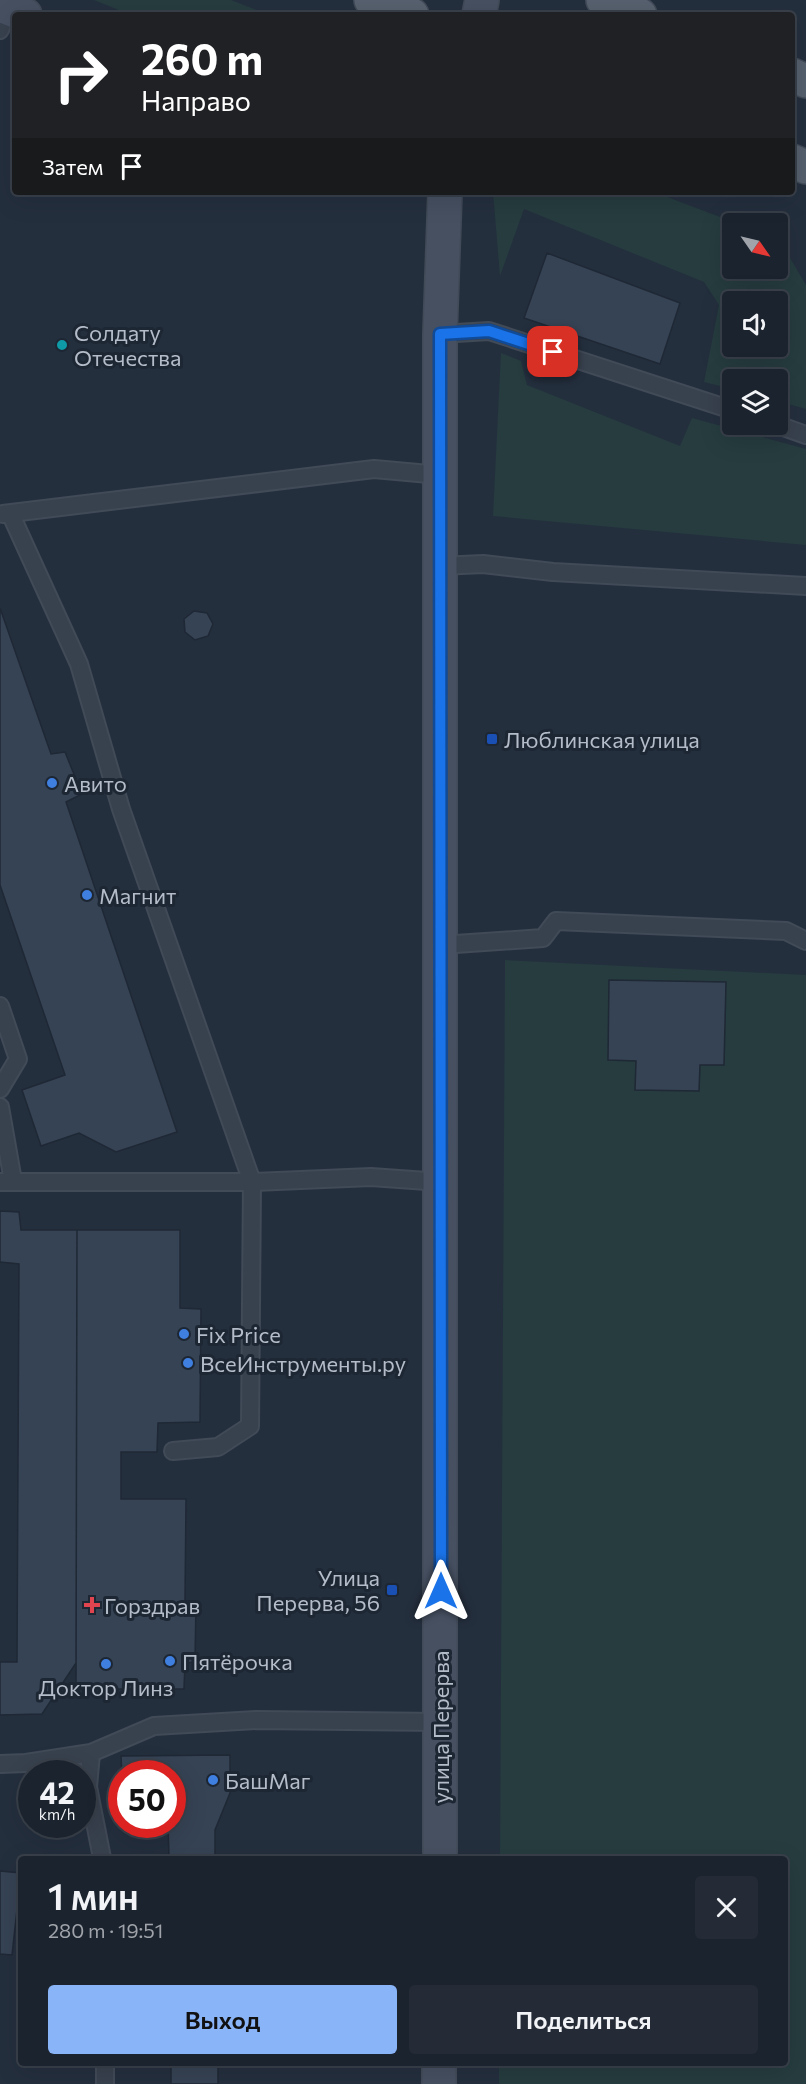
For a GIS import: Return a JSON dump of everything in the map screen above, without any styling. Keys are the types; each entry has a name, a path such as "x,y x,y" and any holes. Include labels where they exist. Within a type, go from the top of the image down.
{"main road":[{"path":"371,0 404,12"},
{"path":"603,0 633,12"},
{"name":"улица Перерва","path":"440,1856 440,334 445,195"},
{"path":"439,2066 439,2084"}],"lane":[{"path":"440,334 489,331 722,407"},
{"path":"788,429 806,435"},
{"path":"173,1451 218,1447 250,1426 252,1182 121,809 79,664 6,515 374,469 440,475"},
{"path":"440,566 483,564 553,572 806,586"},
{"path":"441,945 543,938 556,921 786,931 806,941"},
{"path":"0,1006 18,1059 0,1089"},
{"path":"0,1107 6,1182 252,1182 371,1177 441,1182"},
{"path":"0,1764 26,1763 91,1753 154,1726 256,1720 441,1722"},
{"path":"91,1753 88,1786 102,1856"},
{"path":"105,2066 105,2084"}],"green space":[{"path":"94,0 231,0 261,12 124,12"},
{"path":"493,195 662,195 722,218 722,279 788,279 788,254 806,285 806,409 788,404 788,369 722,369 722,386 704,382 719,305 704,282 524,209 500,276"},
{"path":"501,353 521,361 527,385 680,446 692,418 722,426 722,435 755,435 806,449 806,545 493,516"},
{"path":"505,960 806,975 806,2084 499,2084 499,2066 788,2066 788,1856 500,1856"}],"building":[{"path":"547,253 680,303 660,364 524,318"},
{"path":"0,608 51,754 65,752 82,794 66,802 177,1132 116,1152 79,1133 41,1146 22,1090 65,1075 0,885"},
{"path":"194,611 207,613 213,624 208,636 195,640 185,632 184,619"},
{"path":"609,980 726,982 724,1065 700,1065 699,1091 635,1090 636,1061 608,1060"},
{"path":"0,1211 19,1212 21,1230 77,1230 76,1663 42,1714 0,1715 0,1662 17,1662 19,1264 0,1262"},
{"path":"77,1230 180,1230 180,1308 201,1309 200,1422 158,1423 157,1452 121,1452 121,1499 186,1499 185,1601 196,1601 195,1662 185,1663 184,1689 76,1689"},
{"path":"230,1755 230,1793 215,1830 215,1856 169,1856 168,1838 186,1838 186,1760 121,1760 121,1756"},
{"path":"0,1871 18,1873 18,1900 12,1955 0,1954"},
{"path":"171,2066 218,2066 218,2084 171,2084"}],"place":[{"name":"Солдату Отечества","path":"62,345"},
{"name":"Люблинская улица","path":"492,739"},
{"name":"Авито","path":"52,783"},
{"name":"Магнит","path":"87,895"},
{"name":"Fix Price","path":"184,1334"},
{"name":"ВсеИнструменты.ру","path":"188,1363"},
{"name":"Улица Перерва, 56","path":"392,1590"},
{"name":"Горздрав","path":"92,1605"},
{"name":"Пятёрочка","path":"170,1661"},
{"name":"Доктор Линз","path":"106,1664"},
{"name":"БашМаг","path":"213,1780"}],"route":[{"path":"441,1591 440,334 489,331 553,352"}]}
